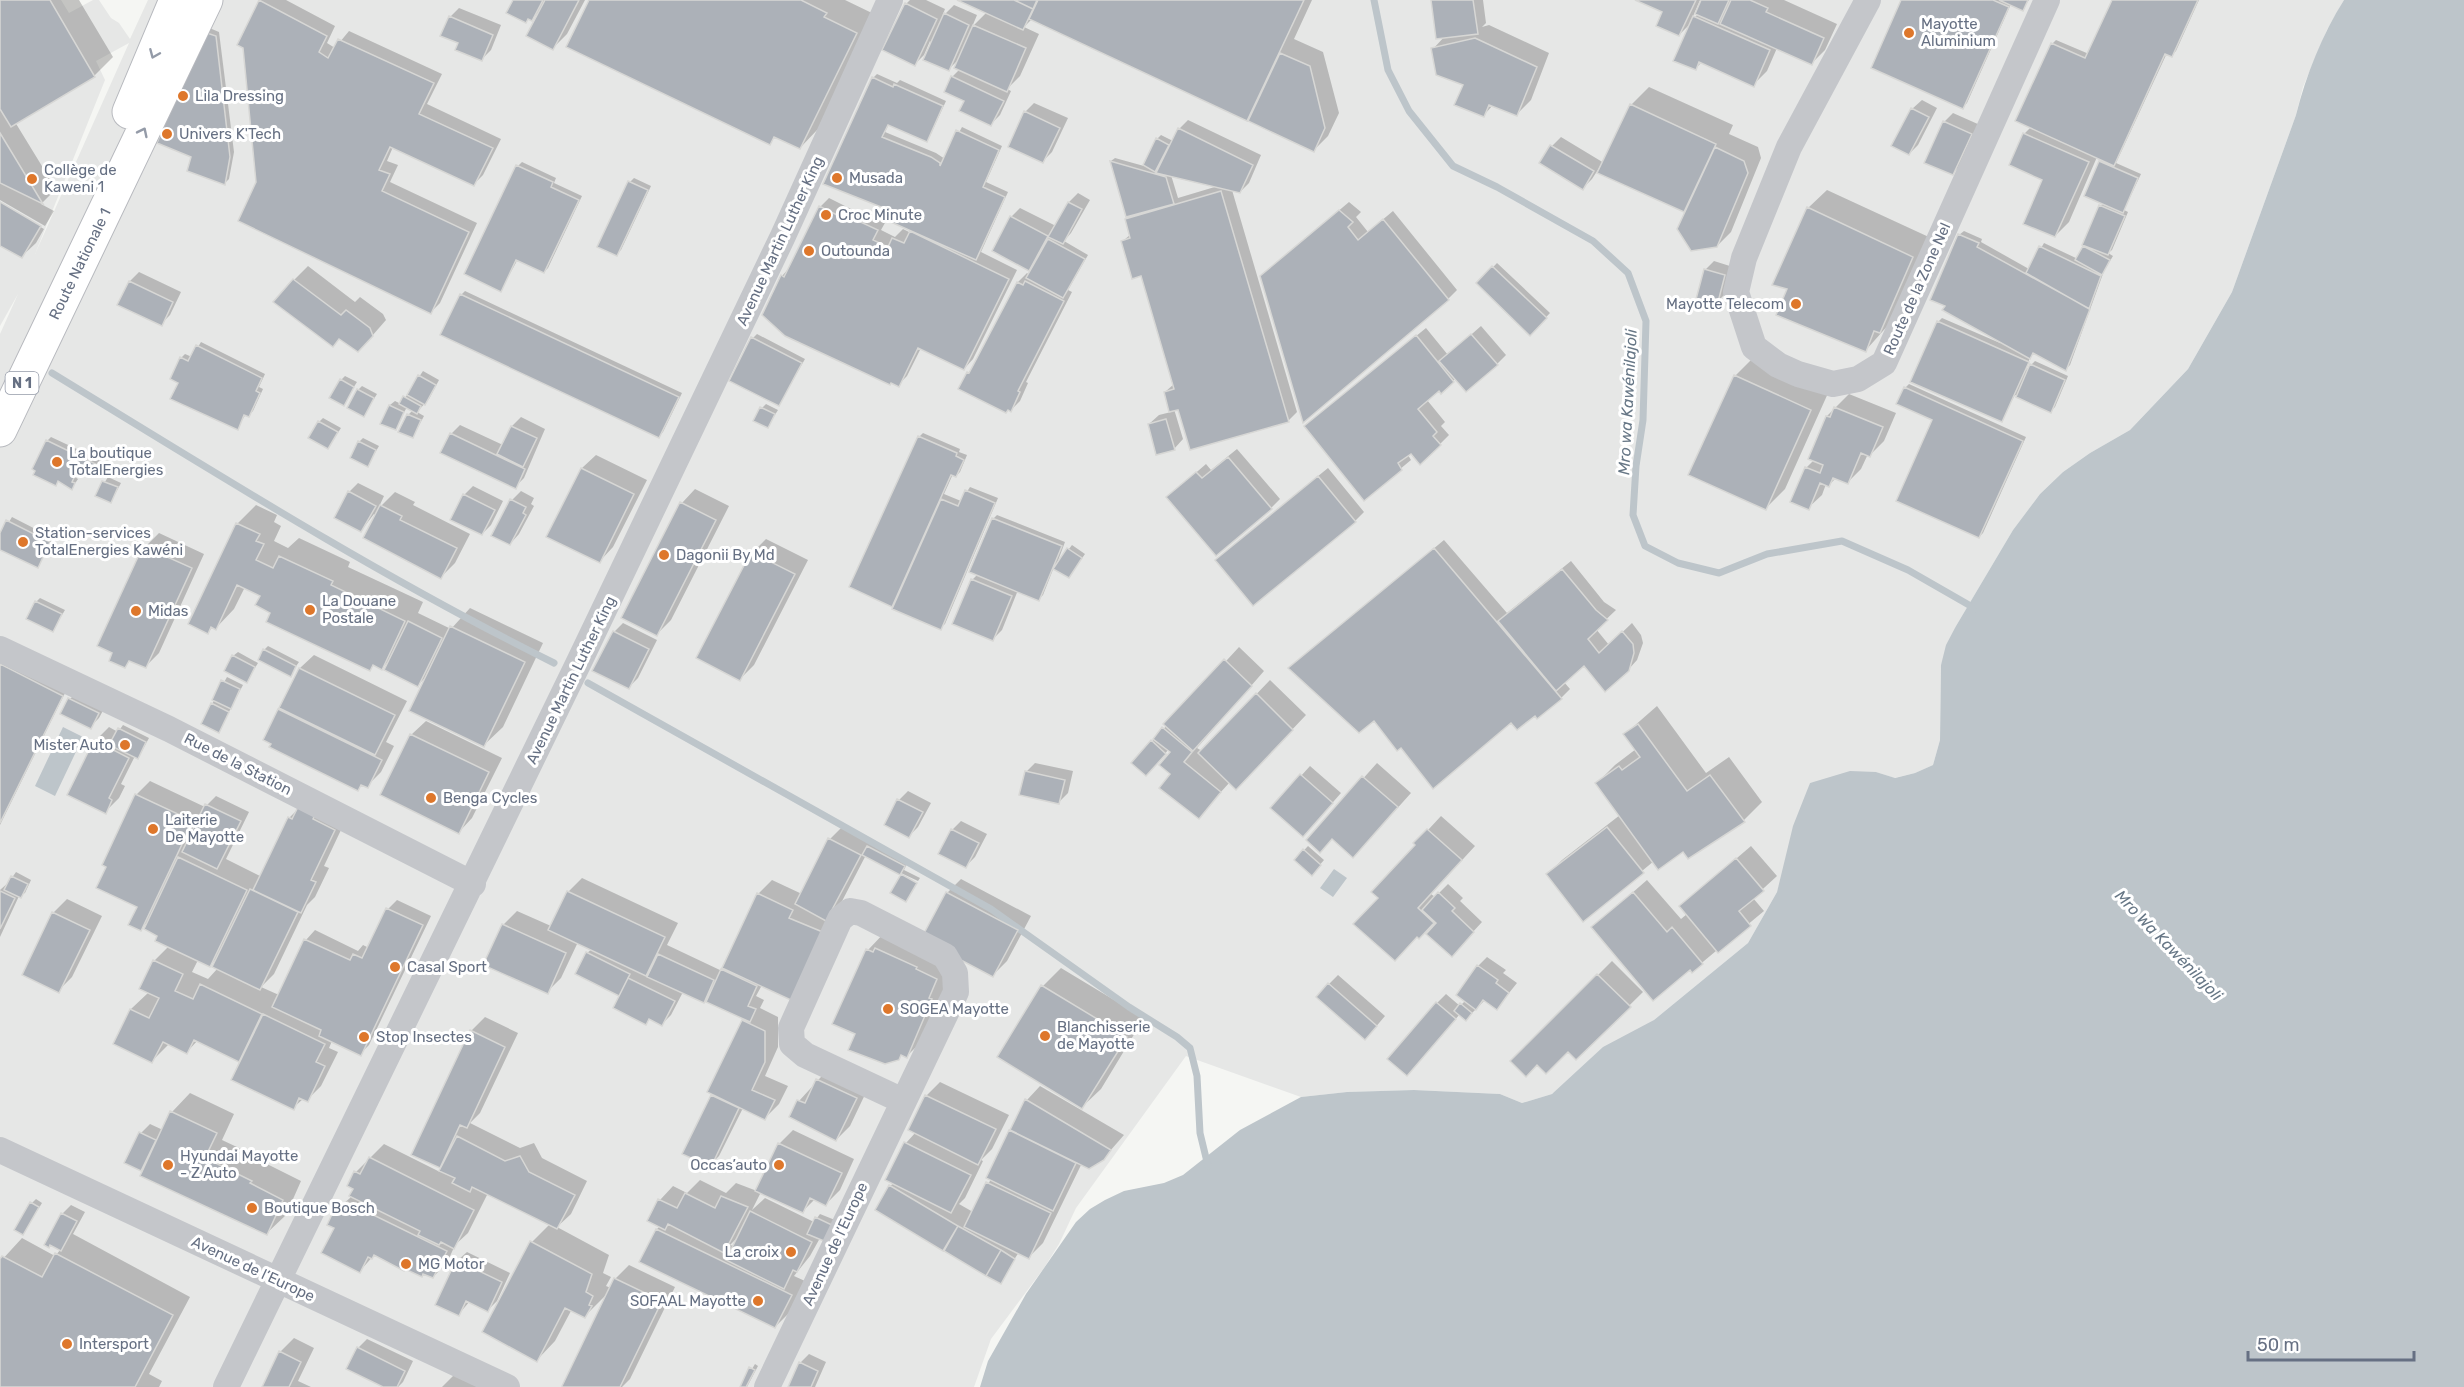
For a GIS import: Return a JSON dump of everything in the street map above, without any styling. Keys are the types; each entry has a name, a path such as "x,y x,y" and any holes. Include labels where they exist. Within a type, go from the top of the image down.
{"main road":[{"name":"Route Nationale 1","path":"0,394 46,298 176,0"},
{"name":"Route Nationale 1","path":"0,430 206,0"}],"street":[{"name":"Avenue Martin Luther King","path":"226,1387 473,884 783,236 891,0"},
{"name":"Route de la Zone Nel","path":"1868,0 1789,147 1744,258 1736,292 1754,347 1779,365 1798,374 1833,384 1858,379 1884,363 2047,0"},
{"name":"Rue de la Station","path":"0,649 169,729 473,884"},
{"name":"Avenue de l’Europe","path":"767,1387 956,992 955,973 945,956 861,913 850,911 840,919 790,1028 792,1044 805,1055 903,1101"},
{"name":"Avenue de l’Europe","path":"0,1150 507,1387"}],"shaded area":[{"path":"0,0 61,0 69,13 93,0 99,0 111,18 119,23 130,39 148,0 2344,0 2327,30 2303,87 2296,115 2232,292 2188,369 2130,430 2063,472 2040,494 2013,530 1956,626 1941,665 1940,740 1933,765 1915,773 1894,778 1876,772 1810,783 1777,892 1748,943 1654,1020 1552,1094 1522,1103 1500,1094 1414,1090 1347,1092 1301,1097 1186,1056 1076,1208 1059,1244 1044,1268 991,1339 974,1387 0,1387 0,334 18,294 0,326","holes":["129,43 35,254 105,80 96,61"]}],"water":[{"name":"Mro Wa Kawénilajoli","path":"2344,0 2464,0 2464,1387 980,1387 988,1361 1026,1294 1076,1222 1090,1209 1124,1191 1164,1183 1183,1175 1240,1130 1301,1097 1347,1092 1414,1090 1500,1094 1522,1103 1552,1094 1603,1047 1654,1020 1748,943 1777,892 1793,826 1810,783 1850,771 1876,772 1895,778 1933,765 1940,740 1941,665 1946,645 1956,626 2013,530 2040,494 2063,472 2130,430 2188,369 2232,292 2310,70 2322,41"},
{"path":"63,727 83,737 55,796 35,786"},
{"path":"1334,869 1347,878 1333,897 1320,888"}],"building":[{"path":"0,0 50,0 95,77 11,127 0,109"},
{"path":"259,0 327,36 319,52 328,58 338,39 434,83 419,114 493,148 474,186 390,147 379,170 390,174 382,191 469,232 431,314 238,221 256,182 243,48 237,45"},
{"path":"513,0 543,0 532,21 528,19 526,23 506,13"},
{"path":"545,0 579,0 553,50 526,36"},
{"path":"589,0 801,0 827,13 824,17 857,33 800,149 774,137 770,145 566,47"},
{"path":"957,0 1014,0 1033,9 1023,30"},
{"path":"1014,0 1037,0 1033,9"},
{"path":"1038,0 1304,0 1247,121 1029,19"},
{"path":"1431,0 1473,0 1478,34 1436,39"},
{"path":"1635,0 1696,0 1679,36 1656,26 1662,12"},
{"path":"1701,0 1729,0 1718,24 1695,14"},
{"path":"1731,0 1750,0 1768,8 1766,12 1824,38 1812,65 1720,24"},
{"path":"1901,0 1993,0 2009,7 1963,109 1871,68"},
{"path":"1999,0 2028,0 2023,11"},
{"path":"2112,0 2198,0 2172,57 2165,54 2114,166 2015,121 2051,43 2085,58"},
{"path":"905,3 937,19 915,66 882,50"},
{"path":"944,13 969,25 949,71 923,60"},
{"path":"449,16 493,35 482,61 455,50 458,43 440,36"},
{"path":"1693,16 1770,50 1754,87 1699,62 1696,70 1673,61"},
{"path":"973,25 1026,48 1007,92 954,68"},
{"path":"201,31 216,36 230,157 225,185 187,171 191,157 157,143"},
{"path":"1475,38 1537,67 1517,116 1489,105 1484,117 1454,105 1463,85 1436,75 1431,48"},
{"path":"1280,53 1310,66 1325,128 1314,152 1248,121"},
{"path":"951,76 1004,101 991,126 959,111 964,101 944,92"},
{"path":"872,77 893,87 894,84 943,106 927,142 888,125 882,137 931,157 940,163 940,166 956,130 999,150 983,187 1005,197 976,260 882,218 886,209 823,184"},
{"path":"1630,104 1716,144 1684,212 1597,173"},
{"path":"1911,108 1929,117 1909,155 1891,146"},
{"path":"1024,111 1060,128 1043,163 1008,147"},
{"path":"1943,121 1972,134 1953,175 1924,163"},
{"path":"1178,128 1253,165 1240,193 1156,173"},
{"path":"0,133 43,204 0,183"},
{"path":"2023,133 2089,162 2055,237 2023,224 2042,180 2009,165"},
{"path":"1156,138 1169,145 1155,172 1143,165"},
{"path":"1550,145 1594,171 1583,190 1539,163"},
{"path":"1715,147 1744,161 1748,173 1717,247 1691,251 1677,229"},
{"path":"1110,161 1166,177 1174,204 1126,217"},
{"path":"2099,161 2138,178 2123,213 2084,196"},
{"path":"516,165 553,182 551,187 579,200 544,273 516,260 501,292 464,274"},
{"path":"628,181 648,190 617,256 597,247"},
{"path":"1221,191 1289,422 1190,450 1178,410 1169,412 1164,392 1174,389 1141,276 1132,279 1121,241 1130,238 1125,219"},
{"path":"0,202 41,226 22,258 0,246"},
{"path":"1068,202 1082,209 1063,244 1048,237"},
{"path":"2099,205 2125,216 2108,255 2082,245"},
{"path":"819,206 851,222 852,218 878,230 873,240 888,247 892,238 904,243 910,231 1009,279 964,370 918,348 899,387 891,383 890,385 785,336 762,315 781,275 784,277"},
{"path":"1807,207 1913,257 1880,333 1874,331 1866,352 1776,315 1787,289 1772,285"},
{"path":"1339,210 1353,222 1348,227 1358,240 1383,219 1449,300 1303,423 1260,276"},
{"path":"1010,216 1048,236 1029,271 992,251"},
{"path":"1958,234 1979,243 1977,247 2090,309 2066,371 2033,353 2030,359 1942,310 1945,306 1930,300"},
{"path":"1048,239 1085,259 1063,298 1026,278"},
{"path":"2039,246 2101,276 2089,309 2026,273"},
{"path":"2083,246 2110,260 2102,275 2075,260"},
{"path":"1492,266 1547,318 1530,336 1476,283"},
{"path":"1704,269 1725,275 1718,302 1695,303"},
{"path":"293,279 341,315 346,310 370,328 373,336 358,352 339,339 333,347 273,302"},
{"path":"129,281 173,302 162,326 117,305"},
{"path":"1025,281 1064,301 1018,391 1020,392 1011,412 1008,410 1006,413 958,389 967,372 969,373 1017,282 1023,285"},
{"path":"460,294 679,397 659,438 440,335"},
{"path":"1937,321 2029,362 2002,422 1910,382"},
{"path":"1471,334 1498,365 1466,392 1439,361"},
{"path":"1416,335 1454,382 1441,394 1439,391 1418,409 1437,432 1433,436 1441,445 1420,465 1411,454 1398,463 1402,470 1364,501 1304,426"},
{"path":"751,337 802,363 779,406 729,381"},
{"path":"196,345 262,378 256,391 260,393 249,417 244,415 238,430 170,399 178,383 170,379 180,357 188,361"},
{"path":"2030,364 2065,380 2051,413 2016,397"},
{"path":"418,375 436,385 425,405 407,395"},
{"path":"1734,375 1811,410 1766,510 1688,475"},
{"path":"340,379 354,387 344,406 329,398"},
{"path":"1904,387 2023,441 1979,538 1896,501 1932,420 1896,404"},
{"path":"357,389 374,398 364,417 347,408"},
{"path":"403,396 421,406 417,414 399,404"},
{"path":"389,405 404,412 396,430 380,424"},
{"path":"760,407 775,414 768,428 753,421"},
{"path":"1834,407 1883,427 1870,457 1861,453 1848,484 1833,478 1829,487 1820,483 1809,510 1790,502 1805,467 1820,473 1823,465 1808,459 1826,416 1830,417"},
{"path":"407,414 421,420 413,438 398,432"},
{"path":"1166,419 1175,450 1156,455 1148,424"},
{"path":"318,421 338,432 328,449 308,438"},
{"path":"511,426 537,438 523,467 497,454"},
{"path":"450,433 525,469 516,489 440,453"},
{"path":"918,436 957,453 956,456 964,460 956,477 951,475 892,607 849,587"},
{"path":"46,440 108,470 105,476 80,465 72,482 75,483 72,490 58,481 56,486 33,475 35,471 32,469"},
{"path":"358,441 376,450 368,467 350,458"},
{"path":"1228,457 1272,509 1216,556 1166,497 1196,472 1202,478"},
{"path":"581,468 634,494 600,563 546,537"},
{"path":"1318,476 1356,522 1253,606 1215,560"},
{"path":"102,481 118,487 111,503 95,496"},
{"path":"965,490 995,503 941,630 892,609 941,499 958,506"},
{"path":"348,491 376,506 361,532 334,518"},
{"path":"463,494 495,510 482,535 450,520"},
{"path":"510,499 526,507 523,513 526,515 510,545 491,536"},
{"path":"680,502 716,520 657,636 621,618"},
{"path":"380,505 402,516 400,520 457,548 441,579 363,538"},
{"path":"992,518 1062,546 1039,601 969,572"},
{"path":"6,520 50,542 38,568 0,550 0,533"},
{"path":"236,523 260,534 256,541 264,544 256,560 273,568 279,556 333,581 331,585 405,621 382,670 373,665 370,671 266,622 270,613 255,605 260,596 237,585 216,630 211,627 208,634 188,624"},
{"path":"143,546 192,568 146,668 129,661 125,668 109,661 112,653 97,646"},
{"path":"1067,548 1082,558 1069,578 1053,569"},
{"path":"1434,548 1562,699 1537,719 1535,716 1517,730 1511,723 1433,789 1401,748 1397,751 1374,721 1359,733 1288,668"},
{"path":"751,552 795,574 740,681 696,658"},
{"path":"1562,569 1596,610 1608,620 1588,639 1599,653 1622,631 1633,644 1634,653 1629,671 1605,692 1584,666 1556,691 1498,621"},
{"path":"971,579 1012,596 993,641 952,624"},
{"path":"35,601 62,614 53,632 26,619"},
{"path":"408,621 442,638 418,687 384,670"},
{"path":"450,626 525,662 484,747 409,711"},
{"path":"613,631 649,649 629,689 592,671"},
{"path":"263,649 296,666 291,677 258,660"},
{"path":"232,655 255,667 247,683 224,671"},
{"path":"1224,659 1252,686 1193,751 1163,724"},
{"path":"0,664 63,696 0,823"},
{"path":"299,668 395,715 375,755 279,708"},
{"path":"221,680 240,689 231,709 212,700"},
{"path":"1256,693 1293,730 1236,790 1198,753"},
{"path":"68,698 99,713 91,729 60,714"},
{"path":"211,703 229,712 219,733 201,724"},
{"path":"278,709 382,760 368,788 361,785 358,791 269,747 271,744 263,740"},
{"path":"1638,724 1687,791 1710,775 1745,822 1688,859 1683,852 1658,870 1595,783 1619,766 1622,770 1640,757 1623,734"},
{"path":"1162,727 1192,752 1184,762 1221,792 1199,819 1159,788 1170,774 1159,765 1170,752 1153,739"},
{"path":"118,728 146,742 138,759 109,745"},
{"path":"410,734 489,772 459,834 380,795"},
{"path":"94,740 129,758 109,798 112,800 106,814 67,795"},
{"path":"1151,740 1166,754 1146,776 1131,763"},
{"path":"1025,771 1065,780 1059,804 1019,795"},
{"path":"1300,774 1333,803 1303,837 1270,808"},
{"path":"1362,776 1398,807 1353,858 1332,839 1320,853 1306,840"},
{"path":"135,794 193,821 141,931 128,925 137,907 96,888 106,867 102,865"},
{"path":"897,799 923,812 909,838 884,825"},
{"path":"205,804 241,821 217,869 182,852"},
{"path":"298,807 315,815 313,819 335,830 311,880 316,882 301,913 253,890 288,817 292,819"},
{"path":"1607,827 1644,873 1583,922 1546,874"},
{"path":"951,829 979,843 966,868 938,854"},
{"path":"1427,829 1462,860 1418,908 1434,923 1419,939 1417,937 1395,961 1353,924 1378,898 1371,892"},
{"path":"828,838 861,855 826,921 795,904"},
{"path":"867,846 905,866 900,875 862,855"},
{"path":"1303,849 1321,865 1312,876 1294,860"},
{"path":"178,857 247,890 210,967 155,941 157,936 144,929"},
{"path":"1736,858 1764,891 1739,911 1751,926 1718,953 1679,906"},
{"path":"901,874 917,883 906,902 890,893"},
{"path":"11,876 28,884 21,898 4,890"},
{"path":"250,889 298,912 260,990 212,967"},
{"path":"0,891 15,898 0,929"},
{"path":"567,891 665,937 646,976 548,930"},
{"path":"946,892 1018,930 993,977 921,939"},
{"path":"1438,892 1455,908 1452,911 1474,932 1452,957 1426,934 1436,923 1422,910"},
{"path":"1633,892 1667,932 1672,927 1703,964 1692,973 1690,970 1653,1001 1591,927"},
{"path":"757,893 793,910 789,918 825,933 793,1001 722,968"},
{"path":"386,908 423,925 361,1056 319,1036 321,1030 272,1007 304,939 350,960 353,954 362,958"},
{"path":"52,912 90,930 59,993 22,975"},
{"path":"502,924 566,953 548,994 483,965"},
{"path":"875,948 937,979 929,998 932,999 907,1058 901,1055 899,1060 885,1064 848,1050 855,1034 832,1024 866,949 873,952"},
{"path":"586,952 630,974 619,996 575,974"},
{"path":"658,954 714,980 704,1003 647,977"},
{"path":"153,960 183,974 175,991 193,999 200,984 262,1014 239,1062 194,1040 187,1054 163,1042 152,1063 113,1044 130,1009 149,1018 159,998 139,989"},
{"path":"1477,965 1498,980 1496,983 1509,993 1497,1010 1483,1000 1476,1010 1456,995"},
{"path":"721,969 757,986 748,1006 756,1009 750,1022 706,1002"},
{"path":"1597,974 1631,1007 1576,1060 1568,1052 1546,1074 1537,1065 1526,1077 1510,1061"},
{"path":"628,978 675,1001 662,1026 649,1019 646,1025 613,1008"},
{"path":"1328,983 1377,1026 1365,1040 1316,997"},
{"path":"1041,985 1127,1037 1082,1109 997,1057"},
{"path":"1436,1002 1456,1019 1407,1076 1387,1059"},
{"path":"1460,1003 1472,1013 1466,1021 1454,1011"},
{"path":"263,1014 325,1044 316,1062 325,1066 308,1102 299,1098 294,1110 231,1080"},
{"path":"742,1020 765,1031 765,1062 752,1090 775,1100 765,1120 707,1092"},
{"path":"470,1030 505,1047 467,1128 460,1125 440,1168 411,1155"},
{"path":"816,1079 857,1098 836,1141 789,1117 797,1100 805,1103"},
{"path":"711,1095 739,1108 711,1167 682,1154"},
{"path":"925,1095 996,1129 978,1165 908,1130"},
{"path":"1025,1099 1111,1150 1104,1160 1089,1169 1010,1130"},
{"path":"170,1111 217,1133 205,1158 252,1181 250,1183 283,1200 267,1235 140,1176"},
{"path":"1009,1130 1076,1163 1053,1211 986,1178"},
{"path":"139,1132 156,1140 141,1171 124,1163"},
{"path":"457,1136 505,1161 520,1156 529,1172 575,1195 557,1229 472,1187 470,1192 452,1183 455,1178 439,1171"},
{"path":"904,1142 971,1175 951,1213 885,1180"},
{"path":"778,1143 842,1173 826,1206 810,1198 803,1213 755,1191"},
{"path":"369,1157 474,1210 454,1249 441,1242 439,1245 418,1235 420,1231 349,1196 353,1189 347,1186 354,1171 360,1174"},
{"path":"986,1182 1051,1213 1029,1259 964,1227"},
{"path":"889,1185 958,1226 943,1251 875,1210"},
{"path":"685,1193 715,1208 721,1196 748,1207 724,1253 668,1224 665,1230 647,1221 658,1199 677,1208"},
{"path":"30,1202 39,1207 23,1235 14,1230"},
{"path":"347,1202 447,1251 433,1278 423,1274 422,1277 405,1269 404,1271 374,1255 372,1259 368,1257 360,1273 321,1253 334,1228 327,1225 334,1210 341,1214"},
{"path":"750,1211 812,1242 797,1272 793,1270 784,1289 726,1260"},
{"path":"61,1213 77,1221 61,1251 50,1245 49,1248 44,1245"},
{"path":"815,1217 832,1225 824,1241 807,1234"},
{"path":"958,1226 1001,1250 986,1276 944,1251"},
{"path":"656,1229 792,1295 775,1328 639,1262"},
{"path":"530,1241 592,1274 586,1292 593,1296 589,1305 592,1306 585,1318 565,1308 537,1362 482,1332"},
{"path":"1001,1250 1015,1259 1001,1284 986,1276"},
{"path":"55,1253 173,1315 135,1387 0,1387 0,1259 2,1256 42,1277"},
{"path":"456,1260 502,1282 488,1312 466,1301 459,1316 435,1305"},
{"path":"614,1278 662,1301 620,1387 563,1387 562,1386"},
{"path":"357,1347 405,1371 397,1387 383,1387 346,1369"},
{"path":"279,1351 301,1362 289,1387 262,1387"},
{"path":"799,1362 818,1371 811,1387 788,1387"},
{"path":"749,1367 755,1370 746,1387 740,1387"}],"waterway":[{"name":"Mro wa Kawénilajoli","path":"1374,0 1388,70 1409,111 1453,166 1497,187 1593,241 1628,273 1646,321 1643,420 1636,466 1633,515 1645,546 1678,563 1719,573 1767,554 1842,541 1908,570 1969,605 1973,610"},
{"path":"52,373 363,560 554,663"},
{"path":"588,683 991,909 1129,1007 1177,1037 1190,1048 1197,1076 1200,1133 1208,1166"}],"place":[{"name":"Mayotte Aluminium","path":"1909,33"},
{"name":"Lila Dressing","path":"183,96"},
{"name":"Univers K'Tech","path":"167,134"},
{"name":"Musada","path":"837,178"},
{"name":"Collège de Kaweni 1","path":"32,179"},
{"name":"Croc Minute","path":"826,215"},
{"name":"Outounda","path":"809,251"},
{"name":"Mayotte Telecom","path":"1796,304"},
{"name":"La boutique TotalEnergies","path":"57,462"},
{"name":"Station-services TotalEnergies Kawéni","path":"23,542"},
{"name":"Dagonii By Md","path":"664,555"},
{"name":"La Douane Postale","path":"310,610"},
{"name":"Midas","path":"136,611"},
{"name":"Mister Auto","path":"125,745"},
{"name":"Benga Cycles","path":"431,798"},
{"name":"Laiterie De Mayotte","path":"153,829"},
{"name":"Casal Sport","path":"395,967"},
{"name":"SOGEA Mayotte","path":"888,1009"},
{"name":"Blanchisserie de Mayotte","path":"1045,1036"},
{"name":"Stop Insectes","path":"364,1037"},
{"name":"Hyundai Mayotte - Z Auto","path":"168,1165"},
{"name":"Occas’auto","path":"779,1165"},
{"name":"Boutique Bosch","path":"252,1208"},
{"name":"La croix","path":"791,1252"},
{"name":"MG Motor","path":"406,1264"},
{"name":"SOFAAL Mayotte","path":"758,1301"},
{"name":"Intersport","path":"67,1344"}]}
